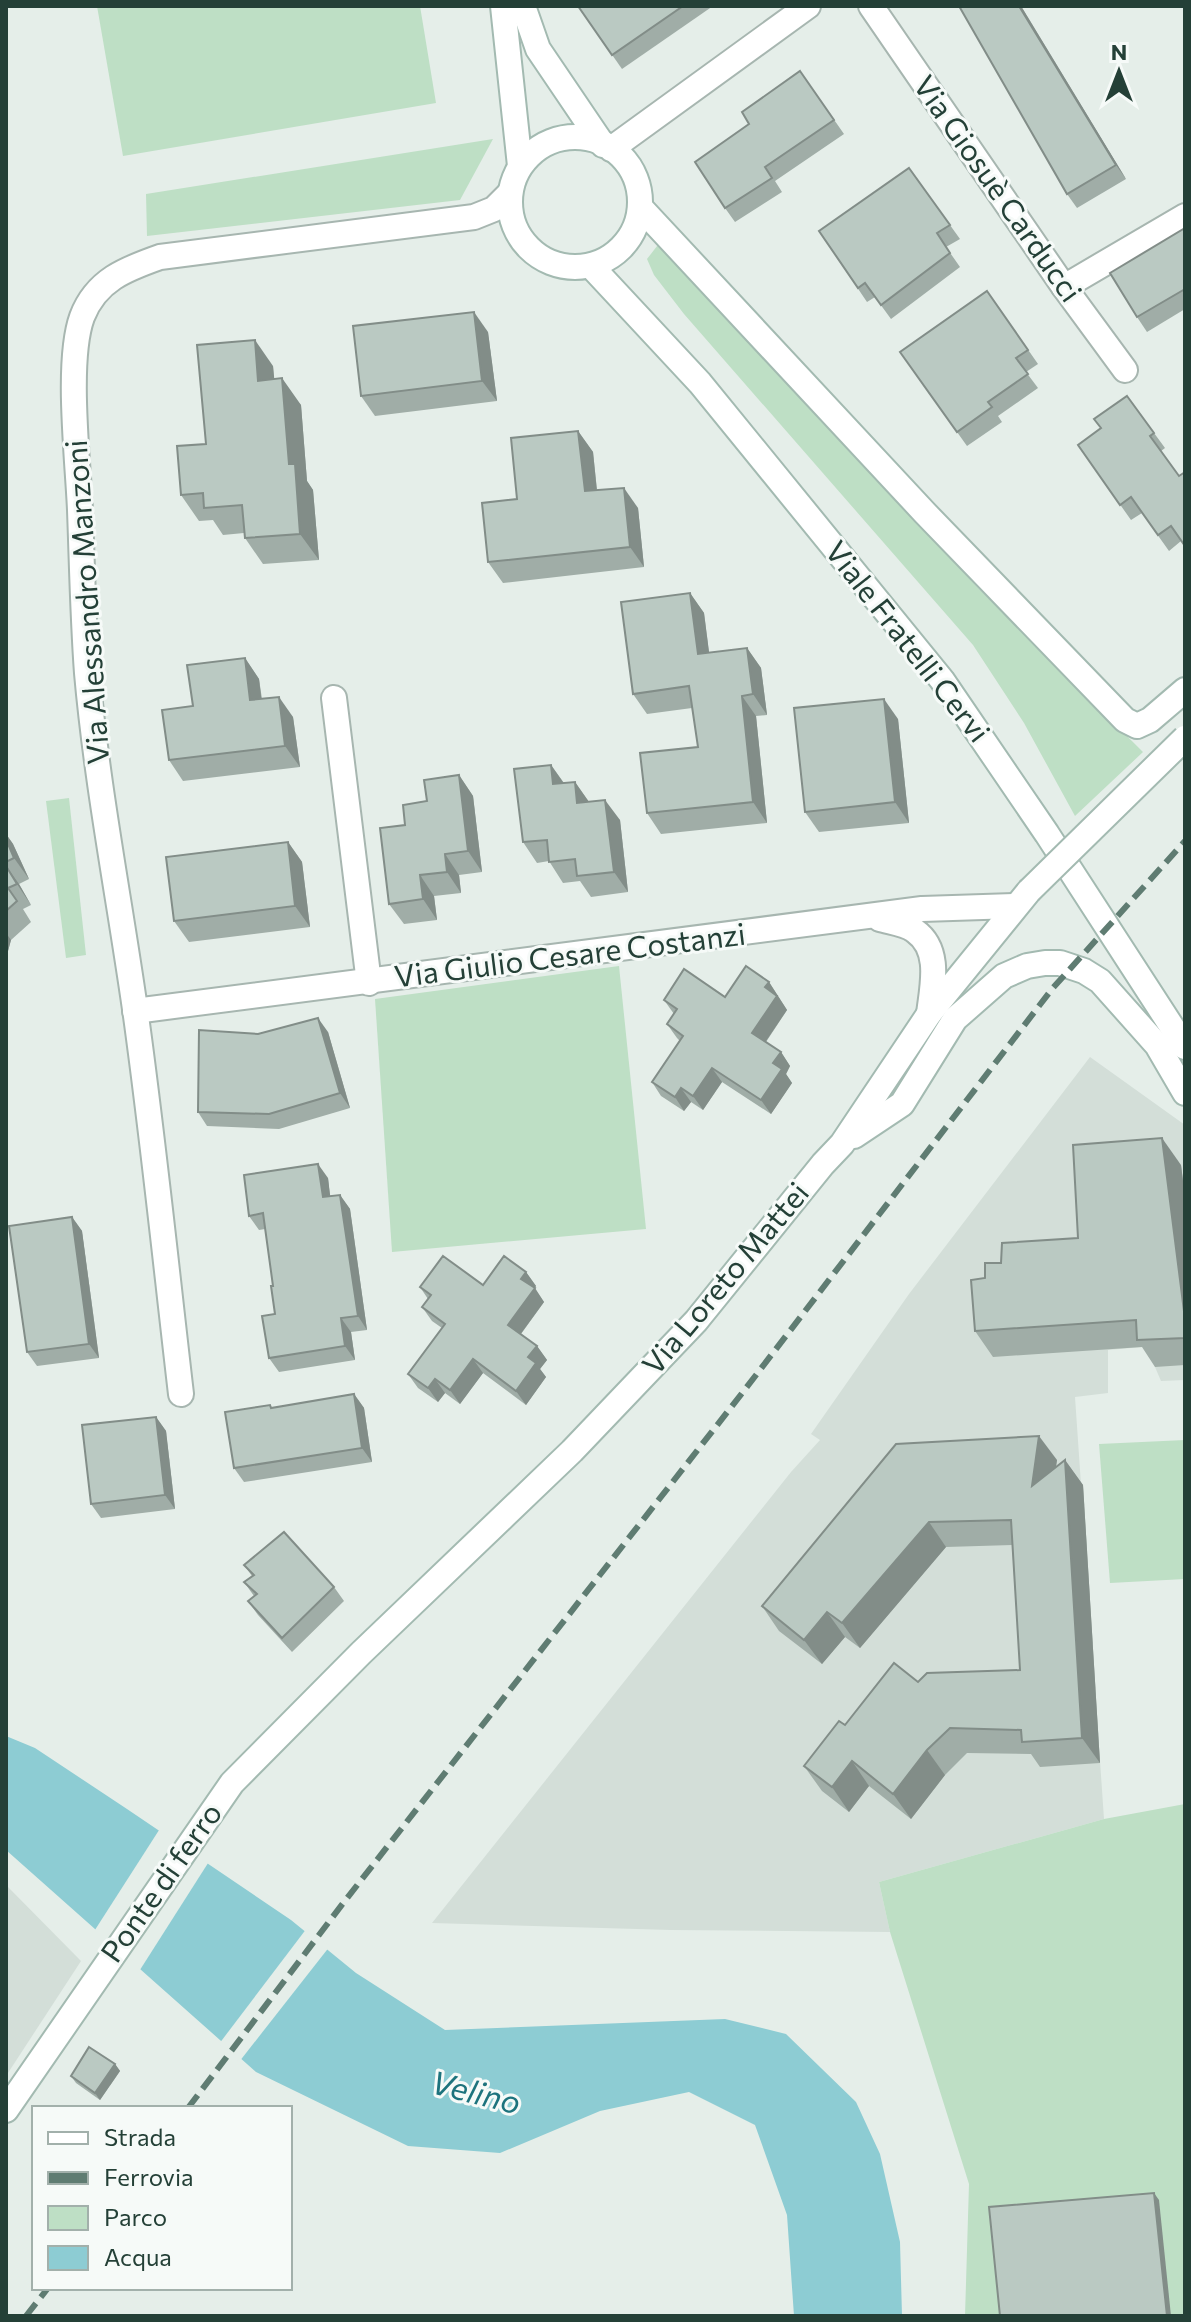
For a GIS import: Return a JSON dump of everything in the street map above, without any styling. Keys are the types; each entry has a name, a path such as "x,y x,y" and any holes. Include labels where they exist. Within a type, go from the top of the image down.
{"street":[{"path":"503,6 520,166"},
{"path":"523,6 538,49 607,147"},
{"path":"607,147 808,6"},
{"name":"Via Giosuè Carducci","path":"871,6 1064,287 1125,370"},
{"path":"573,137 593,140 607,147 628,164 638,185 640,207 635,227 625,244 609,258 591,266 569,267 549,262 531,251 517,234 510,214 510,193 520,166 534,151 552,141 573,137"},
{"name":"Via Alessandro Manzoni","path":"181,1394 135,1011 87,672 75,411 76,358 82,318 96,292 109,278 160,257 474,217 494,209 510,193"},
{"path":"640,207 925,513 1125,720 1137,726 1150,720 1185,690"},
{"path":"1064,287 1185,216"},
{"name":"Viale Fratelli Cervi","path":"591,266 700,383 942,680 1047,834 1185,1047"},
{"path":"334,698 369,983"},
{"name":"Via Loreto Mattei","path":"229,1787 361,1653 572,1451 696,1321 842,1144 929,1014 1022,898 1185,738"},
{"path":"873,917 1022,898"},
{"name":"Via Giulio Cesare Costanzi","path":"135,1011 873,917 915,930 929,947 935,970 929,1014"},
{"path":"842,1144 902,1104 955,1019 1004,976 1036,964 1060,963 1084,971 1100,981 1157,1045 1185,1093"},
{"name":"Ponte di ferro","path":"6,2110 229,1787"}],"shaded area":[{"path":"1090,1057 1185,1125 1185,1380 1161,1381 1155,1367 1154,1346 1108,1350 1108,1393 1075,1397 1104,1819 879,1882 890,1932 432,1923 791,1472 820,1440 811,1434 909,1294"},
{"path":"6,1885 81,1961 6,2076"}],"green space":[{"path":"97,6 420,6 436,103 123,156"},
{"path":"493,139 460,200 147,236 146,194"},
{"path":"661,241 979,589 1143,752 1075,816 1024,723 973,645 684,314 654,275 647,259"},
{"path":"69,798 86,955 66,958 46,801"},
{"path":"619,966 646,1229 392,1252 375,999"},
{"path":"1185,1440 1185,1579 1110,1583 1099,1444"},
{"path":"1185,1804 1185,2316 965,2316 969,2184 890,1932 879,1882 1104,1819"}],"water":[{"name":"Velino","path":"6,1736 35,1748 127,1809 291,1920 356,1973 445,2030 725,2019 786,2034 856,2102 880,2154 900,2242 902,2316 794,2316 787,2215 755,2125 689,2092 600,2111 500,2153 408,2146 256,2072 6,1850"}],"pier":[{"path":"161,1827 210,1860 138,1973 93,1933"},
{"path":"307,1928 330,1946 239,2062 219,2044"}],"building":[{"path":"578,6 683,6 612,55"},
{"path":"959,6 1019,6 1116,165 1067,194"},
{"path":"800,71 834,120 765,167 772,178 725,208 695,162 749,124 742,112"},
{"path":"909,168 950,225 937,233 950,253 881,305 865,283 858,288 819,231"},
{"path":"1185,228 1185,289 1137,317 1110,273"},
{"path":"987,291 1028,350 1016,358 1028,374 988,402 992,407 957,432 900,352"},
{"path":"474,312 482,381 361,396 353,326"},
{"path":"255,340 258,381 282,378 289,464 295,464 300,534 245,538 242,505 204,508 203,493 181,495 177,446 206,444 197,345"},
{"path":"1127,396 1154,433 1150,436 1179,476 1185,472 1185,546 1171,526 1158,535 1131,497 1120,505 1078,445 1101,428 1094,419"},
{"path":"578,431 585,491 624,488 630,547 488,562 482,503 517,499 511,438"},
{"path":"690,593 698,654 747,648 753,694 742,696 753,802 647,813 640,753 698,747 689,686 633,694 621,602"},
{"path":"245,658 250,700 279,697 285,746 169,760 162,710 193,706 187,665"},
{"path":"884,699 895,802 805,812 794,708"},
{"path":"551,765 553,784 575,782 577,803 605,800 614,872 577,876 575,859 549,862 547,840 523,842 514,769"},
{"path":"459,775 468,851 445,854 447,872 420,875 423,899 389,904 380,828 405,825 403,805 427,801 424,780"},
{"path":"6,839 14,858 6,862"},
{"path":"288,842 295,906 174,921 166,857"},
{"path":"6,866 17,884 8,888 17,901 6,911"},
{"path":"746,966 769,982 765,987 777,996 752,1033 781,1052 773,1063 782,1069 761,1100 712,1068 693,1096 681,1088 675,1097 652,1082 683,1036 667,1024 677,1009 664,1000 684,969 725,997"},
{"path":"318,1018 340,1093 269,1114 198,1112 199,1030 258,1034"},
{"path":"1162,1138 1185,1338 1137,1340 1136,1320 975,1331 971,1280 985,1278 985,1263 1001,1263 1002,1243 1078,1238 1073,1145"},
{"path":"318,1164 323,1197 340,1195 358,1316 341,1318 345,1346 269,1358 262,1316 275,1314 273,1286 263,1213 249,1216 244,1175"},
{"path":"72,1217 89,1344 27,1352 9,1226"},
{"path":"443,1256 483,1285 504,1256 526,1272 521,1279 535,1288 508,1325 537,1346 528,1357 536,1363 516,1391 473,1359 450,1390 435,1379 428,1388 408,1374 445,1324 422,1307 431,1295 420,1287"},
{"path":"354,1394 362,1448 234,1468 225,1412"},
{"path":"156,1417 165,1495 91,1504 82,1425"},
{"path":"1039,1436 1032,1486 1065,1460 1082,1738 1022,1742 1021,1730 950,1728 927,1750 893,1794 852,1761 832,1787 804,1766 839,1721 845,1725 894,1663 918,1682 927,1673 1020,1670 1011,1520 929,1522 842,1623 827,1612 804,1640 762,1606 896,1444"},
{"path":"284,1532 334,1587 282,1638 248,1601 257,1594 244,1582 254,1575 244,1565"},
{"path":"89,2047 115,2064 95,2093 71,2076"},
{"path":"1154,2193 1167,2316 1000,2316 989,2207"}],"railway":[{"path":"190,2106 1052,989 1185,841"},
{"path":"26,2316 46,2290"}]}
